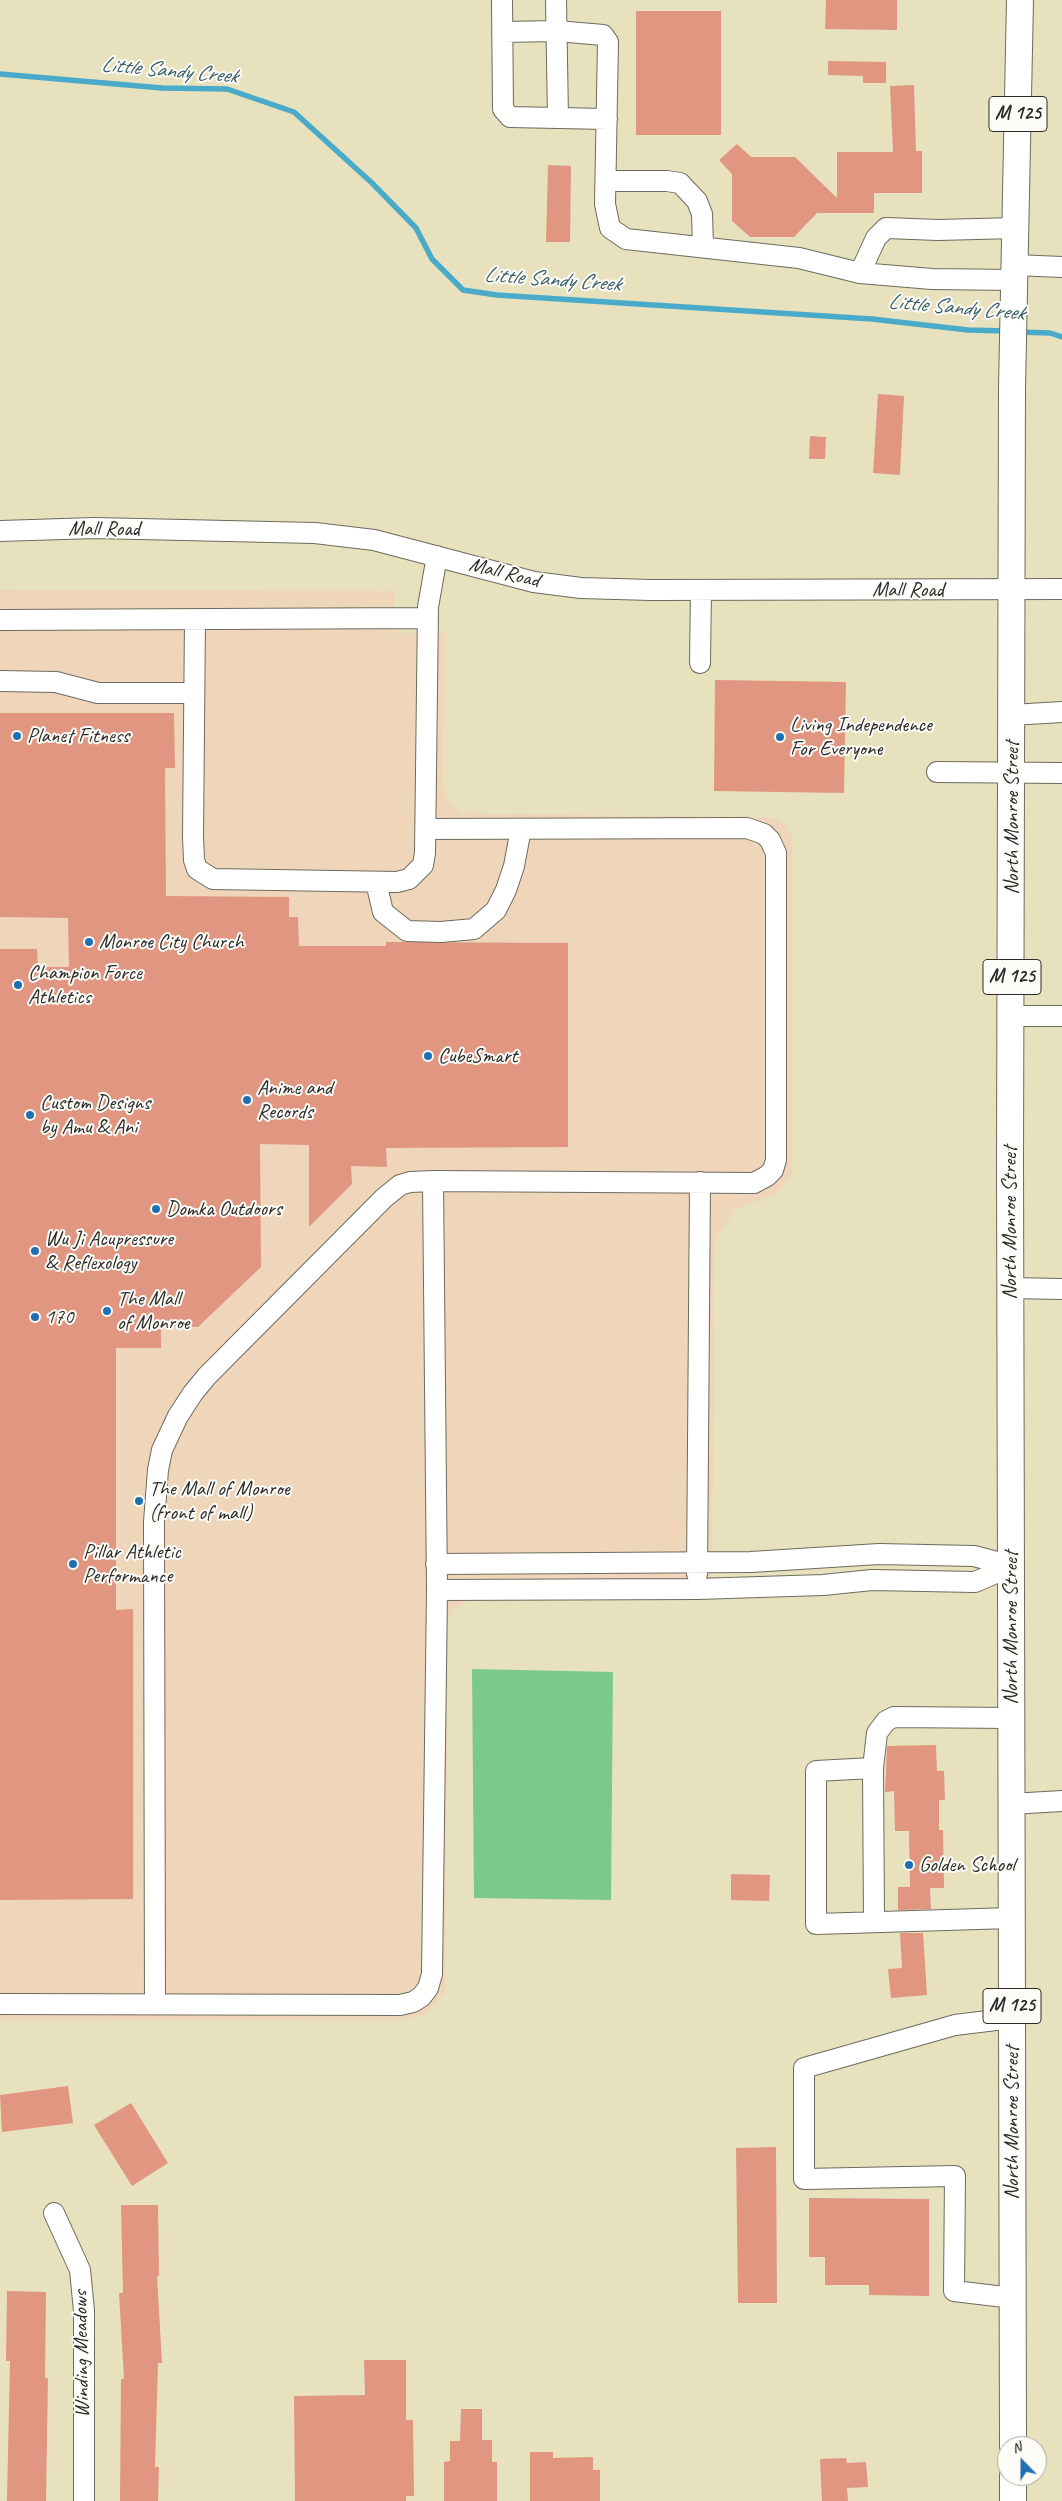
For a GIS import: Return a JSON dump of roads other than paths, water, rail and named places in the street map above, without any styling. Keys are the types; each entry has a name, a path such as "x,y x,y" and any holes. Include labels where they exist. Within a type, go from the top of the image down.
{"main road":[{"name":"North Monroe Street","path":"1013,2436 1010,1288 1012,388 1020,0"},
{"path":"1013,2486 1013,2501"}],"street":[{"path":"502,0 503,109 510,117 607,118"},
{"path":"556,0 558,118"},
{"path":"502,32 557,31 602,35 608,42 605,204 610,228 626,239 799,258 860,273 932,279 1062,267"},
{"path":"606,181 667,181 680,183 697,202 702,246"},
{"path":"860,273 876,238 886,228 938,230 1016,228"},
{"name":"Mall Road","path":"0,530 95,528 280,531 374,540 534,582 581,588 701,590 1062,589"},
{"path":"195,620 193,837 194,860 197,869 212,879 397,882 409,879 423,866 425,853 428,618 431,582 437,556"},
{"path":"700,664 701,590"},
{"path":"0,620 428,618"},
{"path":"0,682 56,682 98,693 194,694"},
{"path":"1012,715 1062,712"},
{"path":"938,772 1062,774"},
{"path":"154,2004 154,1522 158,1470 162,1450 178,1416 207,1376 384,1198 405,1184 433,1181 754,1183 767,1176 773,1170 776,1160 776,876 774,846 764,834 748,828 426,829"},
{"path":"376,882 383,912 408,931 442,932 474,929 496,910 506,890 514,866 521,829"},
{"path":"1012,1016 1062,1016"},
{"path":"0,2004 400,2005 413,2002 421,1997 428,1988 432,1974 437,1590 433,1181"},
{"path":"697,1589 700,1182"},
{"path":"1010,1288 1062,1289"},
{"path":"436,1564 751,1562 879,1554 974,1556 1012,1566"},
{"path":"437,1590 697,1589 823,1586 872,1580 975,1582 1012,1566"},
{"path":"874,1922 873,1768 877,1733 886,1721 894,1718 1011,1718"},
{"path":"873,1768 816,1771 816,1924 1011,1918"},
{"path":"1011,1804 1062,1801"},
{"path":"1012,2018 955,2025 804,2068 804,2179 955,2176 954,2291 1012,2298"},
{"name":"Winding Meadows","path":"54,2212 80,2270 84,2311 84,2501"}],"waterway":[{"name":"Little Sandy Creek","path":"0,74 162,88 227,89 294,112 372,183 416,228 432,259 463,290 497,295 872,319 968,330 1006,331"},
{"name":"Little Sandy Creek","path":"1020,332 1050,333 1062,337"}],"place":[{"name":"Planet Fitness","path":"17,736"},
{"name":"Living Independence For Everyone","path":"780,737"},
{"name":"Monroe City Church","path":"89,942"},
{"name":"Champion Force Athletics","path":"18,985"},
{"name":"CubeSmart","path":"428,1056"},
{"name":"Anime and Records","path":"247,1100"},
{"name":"Custom Designs by Amu & Ani","path":"30,1115"},
{"name":"Domka Outdoors","path":"156,1209"},
{"name":"Wu Ji Acupressure & Reflexology","path":"35,1251"},
{"name":"The Mall of Monroe","path":"107,1311"},
{"name":"170","path":"35,1317"},
{"name":"The Mall of Monroe (front of mall)","path":"139,1501"},
{"name":"Pillar Athletic Performance","path":"73,1564"},
{"name":"Golden School","path":"909,1865"}]}
